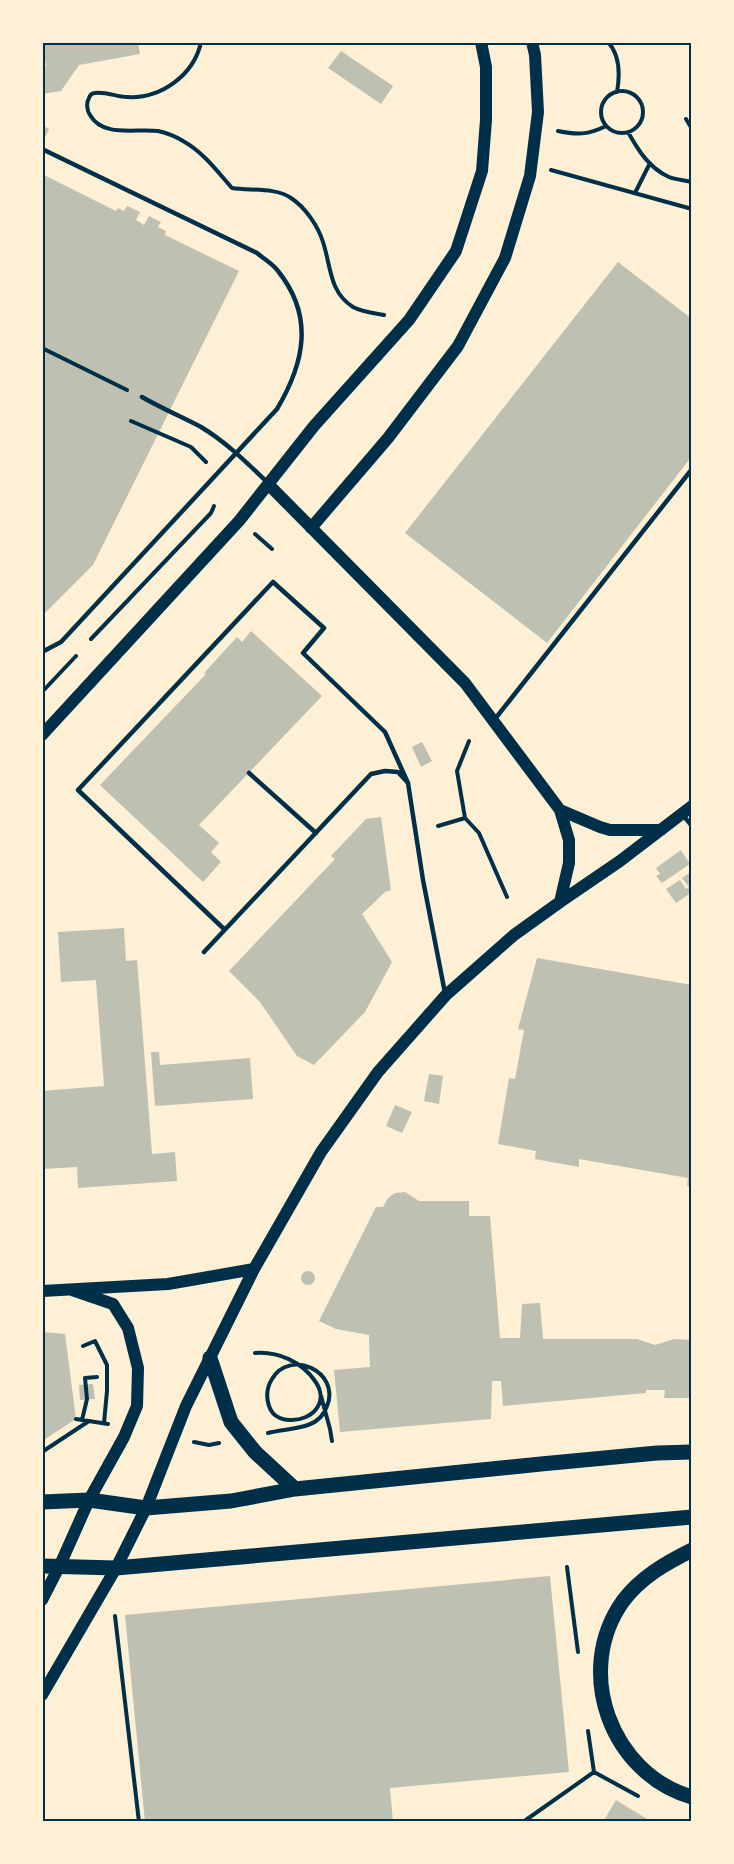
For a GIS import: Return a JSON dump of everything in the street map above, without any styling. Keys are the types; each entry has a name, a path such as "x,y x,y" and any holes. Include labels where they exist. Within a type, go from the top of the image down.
{"main road":[{"path":"42,735 239,521 314,426 409,320 456,251 482,171 486,120 486,67 481,42"},
{"path":"311,528 388,438 458,346 505,258 530,176 537,101 535,55 531,42"},
{"path":"268,484 465,683 560,810 569,840 569,863 560,902"},
{"path":"560,810 600,828 661,830"},
{"path":"42,1695 116,1568 146,1508 186,1406 254,1269 321,1152 378,1072 446,995 514,935 687,810"},
{"path":"42,1291 168,1284 254,1269"},
{"path":"42,1600 89,1500 124,1437 137,1406 138,1368 128,1328 112,1304 72,1290"},
{"path":"210,1358 231,1422 255,1452 295,1488"},
{"path":"42,1502 89,1500 146,1508 231,1501 295,1488 692,1452"},
{"path":"42,1566 116,1568 692,1517"},
{"path":"692,1550 659,1567 638,1584 623,1602 611,1623 600,1667 603,1705 619,1742 646,1774 676,1793 692,1797"}],"lane":[{"path":"42,148 257,253 277,269 294,295 302,319 299,360 291,386 277,409 61,642 42,652"},
{"path":"142,397 201,428 239,454 268,484"},
{"path":"493,721 692,469"},
{"path":"225,929 78,790 273,582 324,628 303,653 385,732 408,783 423,880 446,995"},
{"path":"204,952 370,774 385,771 398,772 408,783"},
{"path":"249,773 316,832"},
{"path":"687,810 692,826"}],"path":[{"path":"201,42 194,61 182,75 172,85 157,93 147,97 101,93 89,96 88,112 94,122 123,131 155,131 170,134 198,150 232,188 277,192 290,197 302,207 322,240 329,271 339,294 355,308 385,315"},
{"path":"608,42 618,64 620,78 617,92"},
{"path":"617,92 631,93 637,97 643,110 639,123 628,132 616,132 606,126 601,115 603,103 607,98 617,92"},
{"path":"686,119 692,129"},
{"path":"558,131 573,134 593,132 606,126"},
{"path":"628,132 638,150 650,163 669,177 692,182"},
{"path":"635,193 650,163"},
{"path":"552,171 692,208"},
{"path":"42,348 142,397"},
{"path":"131,421 191,447 206,463 213,478"},
{"path":"469,741 457,771 465,818 479,833 507,897"},
{"path":"438,826 465,818"},
{"path":"83,1346 95,1341 107,1365 104,1423"},
{"path":"255,1353 267,1352 279,1355 300,1366 316,1382 332,1441"},
{"path":"300,1426 309,1425 318,1420 325,1412 330,1392 327,1382 321,1373 312,1367 302,1365 292,1365 274,1375 267,1394 268,1405 273,1413 285,1420 299,1420 310,1416 319,1405 320,1392"},
{"path":"82,1420 87,1399 85,1378 97,1377"},
{"path":"42,1452 89,1421"},
{"path":"115,1616 139,1822"},
{"path":"523,1822 594,1772 644,1800"}],"building":[{"path":"42,42 138,42 140,54 79,65 61,91 42,94 42,67 46,66"},
{"path":"341,51 393,86 381,104 328,68"},
{"path":"42,125 49,129 42,144"},
{"path":"42,174 116,211 118,208 124,211 127,206 140,212 136,220 144,225 149,216 161,222 158,227 166,231 165,235 239,271 93,565 42,616"},
{"path":"618,262 692,319 692,456 547,643 405,533"},
{"path":"251,631 322,696 199,825 219,843 211,852 221,862 203,882 100,785 206,674 204,673 237,637 242,642"},
{"path":"422,742 432,761 421,767 412,747"},
{"path":"381,817 391,890 385,892 362,914 392,962 365,1012 314,1065 297,1056 260,1002 229,971 335,859 331,856 366,819"},
{"path":"681,850 690,864 662,883 656,876 660,874 656,868"},
{"path":"692,871 692,892 676,903 666,889 680,880 686,889 689,887 682,878"},
{"path":"124,928 126,961 137,960 152,1154 175,1152 177,1181 78,1188 77,1167 42,1169 42,1091 104,1086 96,980 61,982 58,932"},
{"path":"537,958 692,985 692,1187 687,1186 688,1178 579,1159 579,1167 535,1159 536,1151 498,1144 509,1078 515,1079 524,1030 518,1029"},
{"path":"151,1052 159,1052 160,1065 250,1058 253,1099 155,1106"},
{"path":"429,1074 443,1076 439,1104 424,1101"},
{"path":"395,1105 412,1112 402,1133 386,1126"},
{"path":"405,1192 419,1201 469,1201 469,1216 490,1216 500,1338 520,1338 522,1304 540,1303 543,1339 637,1339 655,1345 674,1339 692,1340 692,1398 664,1398 665,1390 646,1390 646,1393 503,1406 501,1381 492,1381 491,1419 340,1432 334,1370 370,1367 369,1335 336,1329 319,1321 376,1207 383,1207 388,1198 395,1193"},
{"path":"308,1271 313,1273 315,1278 313,1283 308,1285 303,1283 301,1278 303,1273"},
{"path":"42,1332 65,1334 76,1419 42,1441"},
{"path":"93,1384 95,1399 80,1400 79,1385"},
{"path":"550,1576 569,1772 390,1788 393,1822 145,1822 125,1615"},
{"path":"616,1800 652,1822 603,1822"}]}
